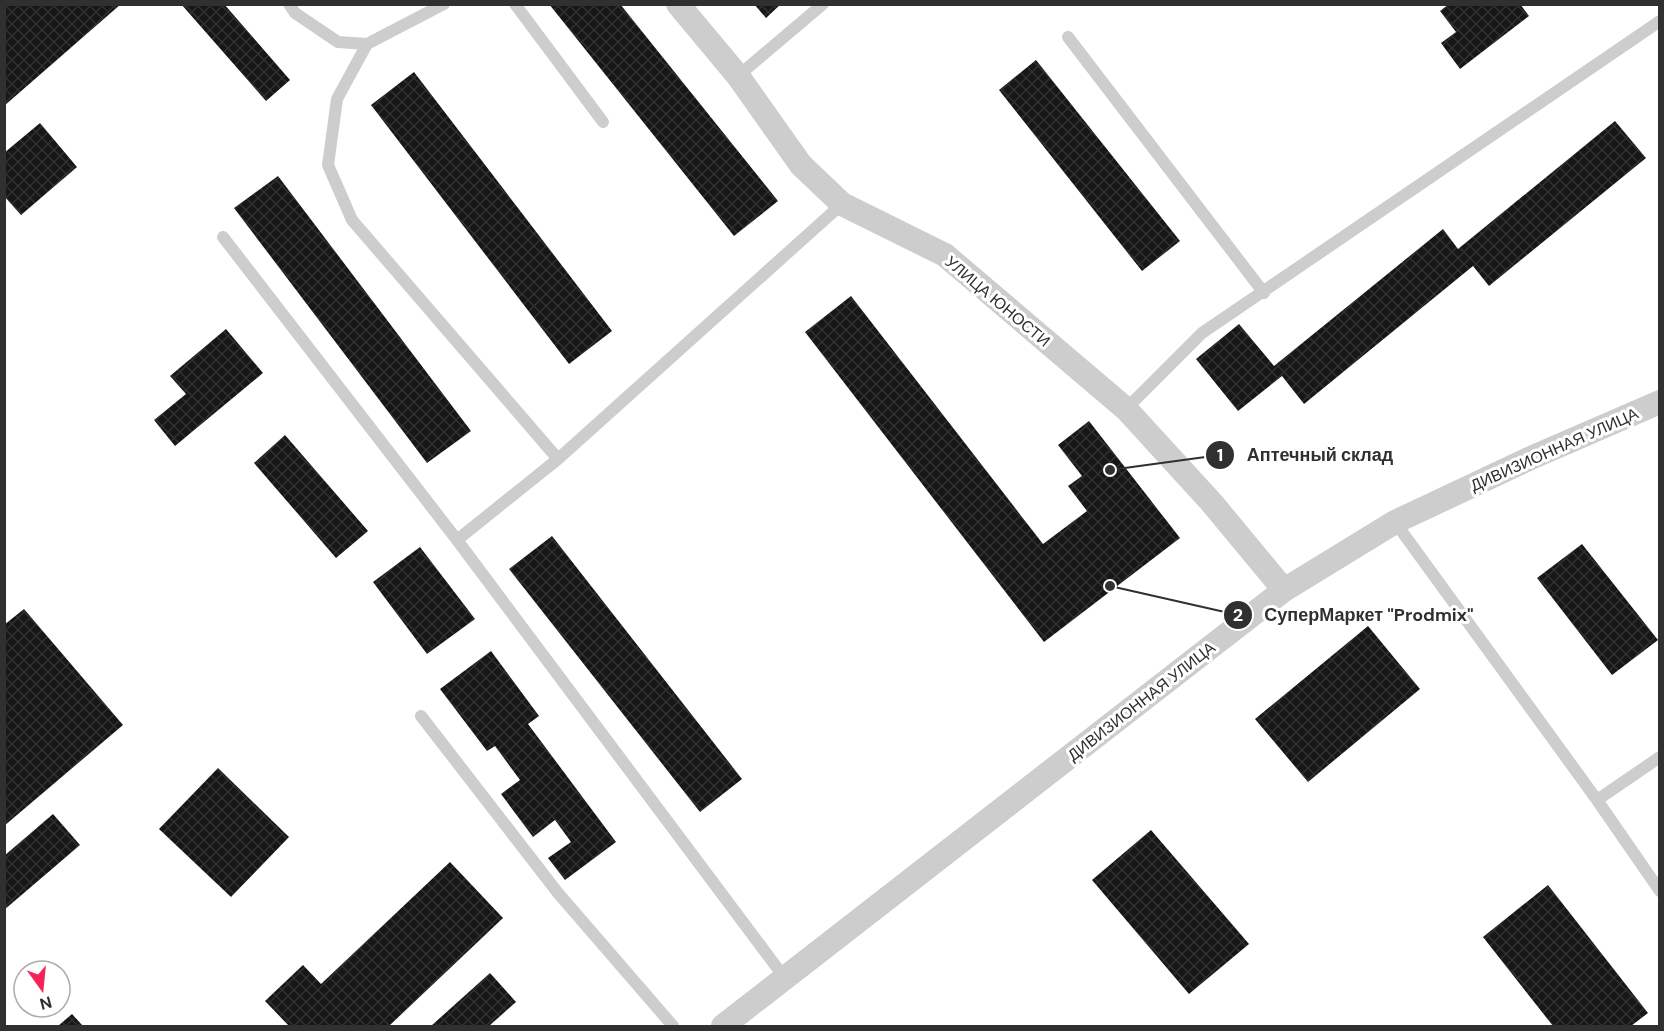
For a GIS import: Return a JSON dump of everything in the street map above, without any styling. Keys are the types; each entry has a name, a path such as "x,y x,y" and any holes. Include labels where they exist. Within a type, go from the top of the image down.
{"street":[{"name":"УЛИЦА ЮНОСТИ","path":"678,4 738,76 801,165 842,204 945,255 1126,409 1212,503 1284,590"},
{"name":"ДИВИЗИОННАЯ УЛИЦА","path":"723,1026 1284,590 1395,522 1533,457 1659,402"}],"lane":[{"path":"289,4 295,13 338,42 367,44 444,4"},
{"path":"515,4 603,122"},
{"path":"738,76 822,4"},
{"path":"1126,409 1202,333 1264,293 1659,21"},
{"path":"1068,37 1264,293"},
{"path":"367,44 336,99 328,165 352,220 558,459"},
{"path":"457,540 558,459 842,204"},
{"path":"223,237 457,540 784,977"},
{"path":"1395,522 1597,800 1659,891"},
{"path":"421,716 558,893 673,1026"},
{"path":"1597,800 1659,757"}],"building":[{"path":"4,4 121,4 4,106"},
{"path":"181,4 224,4 290,80 266,101"},
{"path":"549,4 620,4 778,201 734,236"},
{"path":"754,4 781,4 766,18"},
{"path":"1449,4 1520,4 1529,16 1460,69 1441,43 1456,32 1440,11"},
{"path":"1036,60 1180,241 1142,271 999,90"},
{"path":"414,72 612,331 569,364 371,105"},
{"path":"1615,121 1646,158 1489,286 1473,266 1304,404 1282,376 1238,411 1196,359 1239,324 1274,366 1443,229 1458,249"},
{"path":"40,123 77,167 21,215 4,196 4,153"},
{"path":"278,176 471,431 427,463 234,208"},
{"path":"851,296 1043,544 1087,511 1068,486 1082,476 1058,445 1089,421 1180,538 1044,642 805,332"},
{"path":"226,329 263,373 175,446 154,420 186,394 170,376"},
{"path":"285,435 368,531 336,558 254,463"},
{"path":"552,536 742,779 700,812 509,569"},
{"path":"1582,544 1658,640 1612,675 1537,578"},
{"path":"420,547 475,619 427,654 373,582"},
{"path":"24,609 123,725 4,826 4,625"},
{"path":"1368,626 1420,689 1308,782 1255,719"},
{"path":"491,651 539,716 528,724 616,842 565,880 548,858 571,842 555,820 533,837 501,794 520,780 495,746 487,751 440,689"},
{"path":"218,768 289,837 231,897 159,829"},
{"path":"53,814 80,845 4,910 4,856"},
{"path":"1151,830 1249,944 1189,994 1092,880"},
{"path":"450,862 503,918 389,1026 289,1026 265,1001 303,965 321,984"},
{"path":"1548,885 1648,1013 1631,1026 1553,1026 1483,937"},
{"path":"490,973 516,1002 489,1026 431,1026"},
{"path":"72,1014 83,1026 58,1026 66,1019 72,1019"}],"place":[{"name":"Аптечный склад","path":"1110,470"},
{"name":"СуперМаркет \"Prodmix\"","path":"1110,586"}]}
